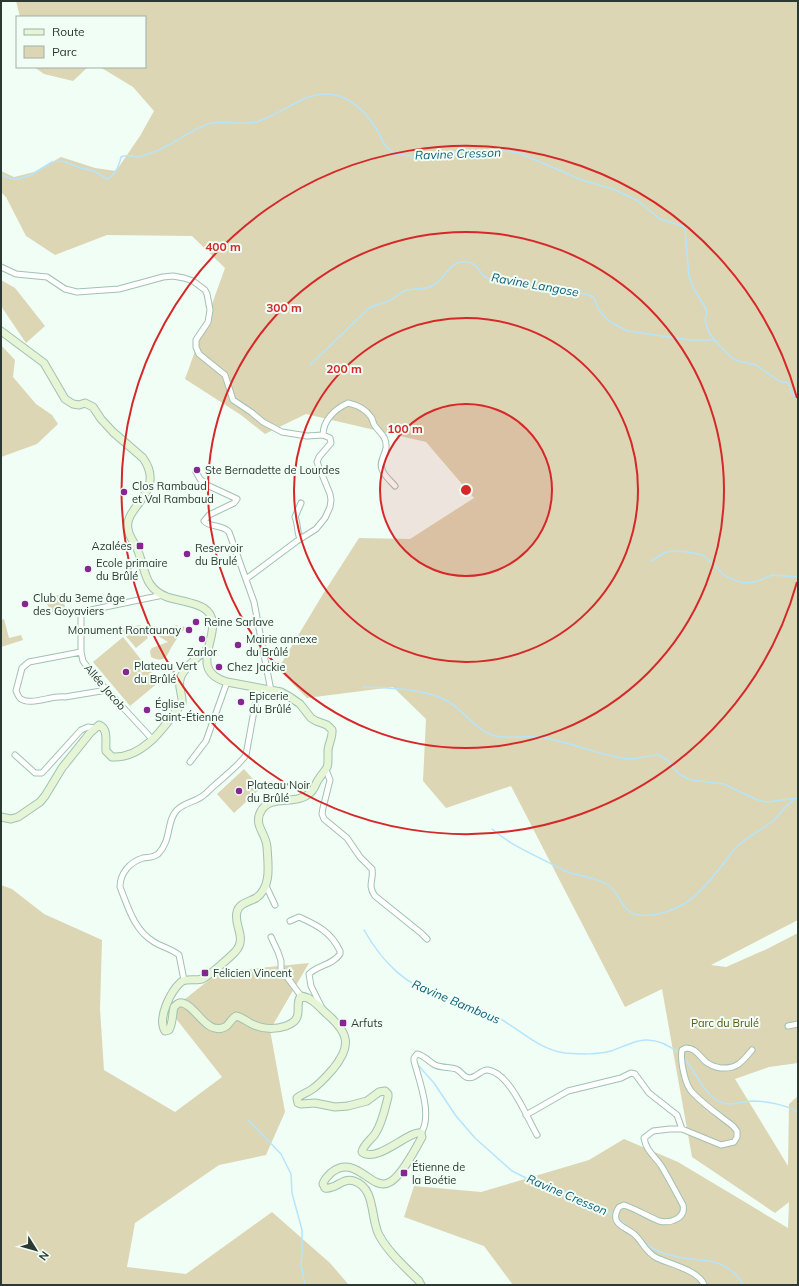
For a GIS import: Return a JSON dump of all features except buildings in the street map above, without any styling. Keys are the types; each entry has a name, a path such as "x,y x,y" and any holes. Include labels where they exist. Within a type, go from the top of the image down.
{"main road":[{"path":"1,331 44,363 65,399 74,404 79,405 85,403 93,407 113,432 143,458 149,468 150,481 147,490 128,522 128,530 138,550 150,585 163,595 204,608 208,611 213,620 207,661 210,672 219,680 258,689 281,692 296,700 311,718 327,725 332,730 328,750 328,766 317,781 312,792 306,796 290,800 269,802 261,811 258,825 264,835 266,843 268,880 266,886 256,898 243,903 239,907 236,915 240,937 238,947 232,955 207,976 202,979 184,980 170,996 165,1008 163,1027 166,1031 169,1030 171,1027 174,1007 179,1003 183,1003 205,1023 215,1028 226,1027 232,1018 236,1016 267,1028 282,1027 292,1024 297,1017 298,1000 301,996 306,996 314,1001 342,1029 346,1039 345,1052 322,1081 310,1091 297,1098 297,1102 301,1104 315,1103 335,1107 348,1106 367,1101 379,1092 385,1091 388,1094 388,1097 379,1125 375,1134 362,1152 369,1154 390,1148 416,1132 421,1133 422,1137 397,1176 387,1184 376,1182 355,1170 345,1167 338,1168 332,1172 323,1184 325,1188 329,1189 350,1180 355,1181 364,1189 370,1201 376,1230 379,1236 421,1285"},
{"path":"1,817 11,819 18,817 40,802 62,768 99,725 102,725 105,729 106,751 112,756 128,756 153,740 182,703 179,681 183,673 199,655 205,651 208,651"}],"street":[{"path":"1,267 16,274 47,277 65,289 77,292 119,289 173,276 193,281 205,290 210,310 208,322 196,340 196,347 200,354 225,376 233,400 263,422 282,432 307,436 323,435 329,437 331,443 319,457 317,462 331,500 330,507 325,518 320,525 246,579"},
{"path":"323,435 324,424 340,407 348,403 364,409 371,416 374,426 385,437 386,449 381,468 383,473 395,486"},
{"path":"196,472 207,485 237,499 234,503 209,515 204,521 207,524 224,528 229,532 246,579 257,617 271,691"},
{"path":"300,540 297,534 297,522 295,517 301,503"},
{"name":"Allée Jacob","path":"153,740 107,690 83,661 81,652 81,612 163,595"},
{"path":"81,652 28,662 22,668 16,691 21,699 30,702 59,696 65,697 107,690"},
{"path":"190,762 206,741 227,682"},
{"path":"184,980 179,955 154,942 137,927 120,887 120,880 125,870 134,863 143,858 155,856 161,850 168,838 172,820 176,811 189,802 204,795 246,755 258,689"},
{"path":"15,755 35,773 42,773 81,730 88,727 95,728"},
{"path":"326,770 330,780 322,814 324,819 347,838 360,858 372,869 373,875 370,886 371,891 375,896 421,933 427,940"},
{"path":"266,886 275,905"},
{"path":"290,921 299,917 316,924 326,931 340,951 340,954 334,961 315,969 309,974 317,1000 326,1013"},
{"path":"271,937 281,961 281,969 301,996"},
{"path":"788,1026 798,1024"},
{"path":"704,1285 698,1275 656,1257 647,1251 636,1235 620,1225 616,1219 615,1213 618,1207 624,1205 661,1221 670,1221 679,1218 683,1214 683,1205 661,1165 645,1146 644,1138 653,1131 682,1129 721,1145 734,1142 737,1137 737,1131 733,1126 690,1091 682,1065 682,1050 692,1048 714,1067 731,1068 743,1061 752,1050"},
{"path":"421,1133 424,1128 426,1117 424,1098 414,1061 417,1054 440,1067 456,1069 467,1077 473,1078 485,1070 495,1072 506,1080 515,1093 537,1135"},
{"path":"526,1115 568,1090 621,1078 631,1073 635,1074 649,1093 677,1115 682,1129"}],"green space":[{"name":"Parc du Brulé","path":"16,1 798,1 798,920 711,965 726,967 767,949 798,933 798,1063 769,1067 735,1079 788,1166 789,1104 798,1096 798,1285 513,1285 484,1246 404,1217 414,1186 481,1192 589,1160 624,1139 678,1162 788,1228 789,1202 775,1213 692,1157 662,989 625,1007 511,786 446,808 423,781 426,719 393,687 307,698 278,669 359,538 410,539 474,498 426,442 306,414 265,434 241,415 185,379 225,268 192,236 107,235 55,255 26,236 6,197 1,192 1,171 14,177 34,172 61,157 95,168 116,171 140,136 154,111 133,87 102,68 146,68 146,16 20,16"},
{"path":"35,68 87,68 73,81 44,74"},
{"path":"1,280 15,288 45,326 26,343 1,304"},
{"path":"1,345 15,360 13,377 36,404 52,415 58,424 37,444 1,457"},
{"path":"62,594 66,611 52,612 45,598"},
{"path":"4,619 9,638 21,635 23,640 1,647 1,620"},
{"path":"140,625 148,638 136,648 120,629"},
{"path":"177,625 179,628 183,626 185,628 175,641 166,657 160,660 151,657 150,651 152,648 168,642 158,636"},
{"name":"Plateau Vert du Brûlé","path":"123,637 159,682 130,706 93,662"},
{"name":"Plateau Noir du Brûlé","path":"244,769 261,788 234,813 217,794"},
{"path":"1,885 12,889 44,914 102,940 100,1009 104,1070 175,1112 222,1077 170,1011 219,972 309,963 270,1030 285,1112 266,1155 219,1165 135,1223 127,1267 186,1274 272,1212 330,1263 349,1285 1,1285"}],"waterway":[{"name":"Ravine Cresson","path":"1,175 18,179 31,175 52,162 63,161 94,171 107,179 115,173 121,157 139,157 156,151 200,127 220,122 256,122 267,118 298,101 320,94 332,94 344,98 364,112 387,148 400,155 410,156 463,151 496,150 519,153 582,180 613,189 638,201 660,219 683,226 685,230 689,276 693,287 706,309 707,313 705,320 709,333 732,358 756,365 779,381 788,383 791,392 798,399"},
{"name":"Ravine Langose","path":"310,365 369,308 392,300 401,292 431,287 441,280 449,269 461,262 473,264 486,278 523,286 589,295 594,298 599,310 607,319 628,331 690,340 714,340"},
{"path":"651,561 666,552 688,552 703,555 727,577 740,582 755,582 772,575 798,577"},
{"path":"363,687 419,691 440,697 455,706 480,728 492,735 549,739 606,755 629,759 659,755 666,759 680,775 691,780 724,784 755,799 766,802 798,798"},
{"path":"492,829 509,842 565,871 603,882 612,888 623,905 630,912 643,916 669,911 686,903 694,897 707,884 735,849 774,820 793,801"},
{"name":"Ravine Bambous","path":"364,930 388,964 408,980 419,987 447,1000 460,1002 481,1009 499,1018 530,1039 547,1048 565,1053 594,1054 611,1051 635,1042 651,1040 666,1045 680,1054"},
{"name":"Ravine Bambous","path":"683,1057 704,1088 717,1101 727,1104 753,1101 764,1102 782,1105 798,1112"},
{"name":"Ravine Cresson","path":"417,1064 434,1083 456,1116 475,1138 512,1171 534,1182 568,1193 578,1199 603,1208 614,1216"},
{"path":"248,1120 281,1154 291,1174 292,1193 302,1230 301,1265 305,1285"},
{"name":"Ravine Cresson","path":"618,1218 631,1230"},
{"name":"Ravine Cresson","path":"644,1242 656,1250 669,1255 711,1261 723,1265 733,1272 744,1285"}],"place":[{"name":"Ste Bernadette de Lourdes","path":"197,470"},
{"name":"Clos Rambaud et Val Rambaud","path":"124,492"},
{"name":"Azalées","path":"140,546"},
{"name":"Reservoir du Brulé","path":"187,554"},
{"name":"Ecole primaire du Brûlé","path":"88,569"},
{"name":"Club du 3eme âge des Goyaviers","path":"25,604"},
{"name":"Reine Sarlave","path":"196,622"},
{"name":"Monument Rontaunay","path":"189,630"},
{"name":"Zarlor","path":"202,639"},
{"name":"Mairie annexe du Brûlé","path":"238,645"},
{"name":"Chez Jackie","path":"219,667"},
{"name":"Plateau Vert du Brûlé","path":"126,672"},
{"name":"Epicerie du Brûlé","path":"241,702"},
{"name":"Église Saint-Étienne","path":"147,710"},
{"name":"Plateau Noir du Brûlé","path":"239,791"},
{"name":"Felicien Vincent","path":"205,973"},
{"name":"Arfuts","path":"343,1023"},
{"name":"Étienne de la Boétie","path":"404,1173"}]}
